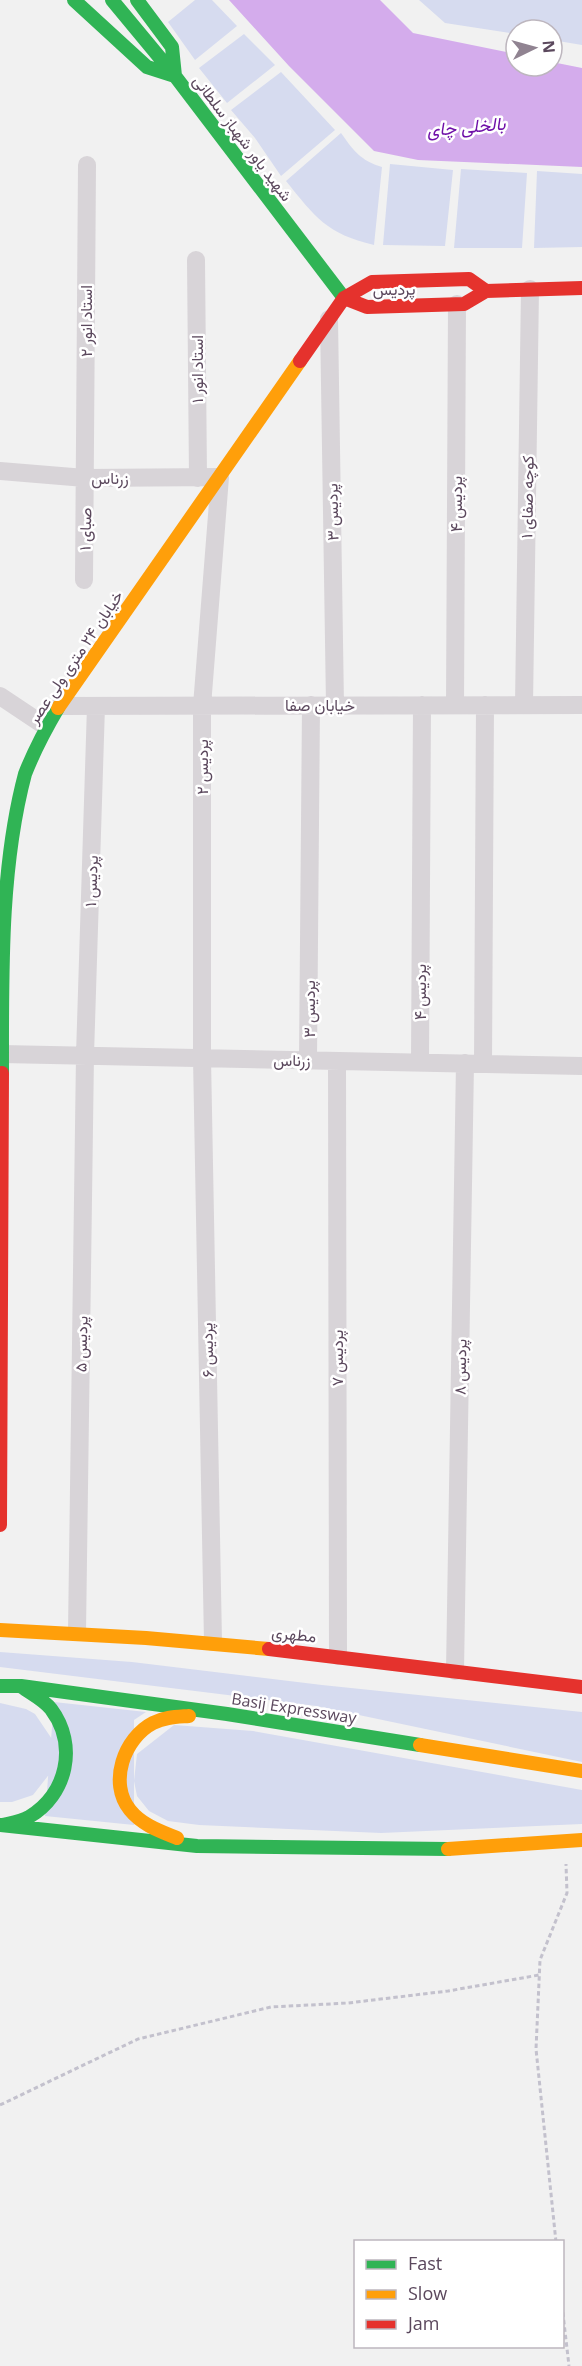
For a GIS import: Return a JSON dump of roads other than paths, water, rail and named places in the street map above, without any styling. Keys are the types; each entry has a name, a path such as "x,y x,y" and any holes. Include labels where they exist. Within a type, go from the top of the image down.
{"main road":[{"path":"74,0 87,9 147,67 175,76 172,46 137,0"},
{"name":"شهید یاور شهباز سلطانی","path":"112,0 175,76 344,298"},
{"name":"پردیس","path":"344,298 372,282 469,279 486,291"},
{"name":"پردیس","path":"344,298 367,307 464,304 486,291 582,288"},
{"name":"خیابان ۲۴ متری ولی عصر","path":"0,1525 2,1054 0,902 9,826 22,775 45,726 344,298"},
{"name":"مطهری","path":"0,1630 77,1632 213,1642 582,1687"},
{"name":"Basij Expressway","path":"0,1686 21,1686 227,1714 582,1772"},
{"path":"0,1825 28,1818 49,1801 65,1772 68,1744 65,1732 50,1707 21,1686"},
{"path":"197,1846 162,1832 134,1814 127,1806 121,1788 120,1770 124,1754 133,1738 150,1724 166,1718 227,1714"},
{"path":"0,1825 197,1846 440,1850 582,1840"}],"street":[{"name":"استاد انور ۲","path":"85,478 87,165"},
{"name":"استاد انور ۱","path":"196,260 198,478"},
{"name":"کوچه صفای ۱","path":"524,705 530,289"},
{"name":"پردیس ۴","path":"455,705 457,304"},
{"name":"پردیس ۳","path":"329,319 335,705"},
{"name":"زرناس","path":"0,471 85,478 220,477"},
{"name":"پردیس ۲","path":"202,1058 202,706 220,477"},
{"name":"صبای ۱","path":"84,580 85,478"},
{"path":"0,696 45,726"},
{"name":"پردیس ۳","path":"308,1060 311,705"},
{"name":"پردیس ۴","path":"420,1062 422,705"},
{"name":"پردیس ۸","path":"455,1671 485,705"},
{"name":"خیابان صفا","path":"59,706 582,705"},
{"name":"پردیس ۱","path":"85,1055 96,706"},
{"name":"زرناس","path":"2,1054 582,1066"},
{"name":"پردیس ۵","path":"77,1632 85,1055"},
{"name":"پردیس ۶","path":"202,1058 213,1642"},
{"name":"پردیس ۷","path":"337,1061 338,1656"}],"water":[{"name":"بالخلی چای","path":"229,0 380,0 413,33 504,52 504,78 564,78 564,64 582,68 582,167 418,160 374,151 289,66"}]}
